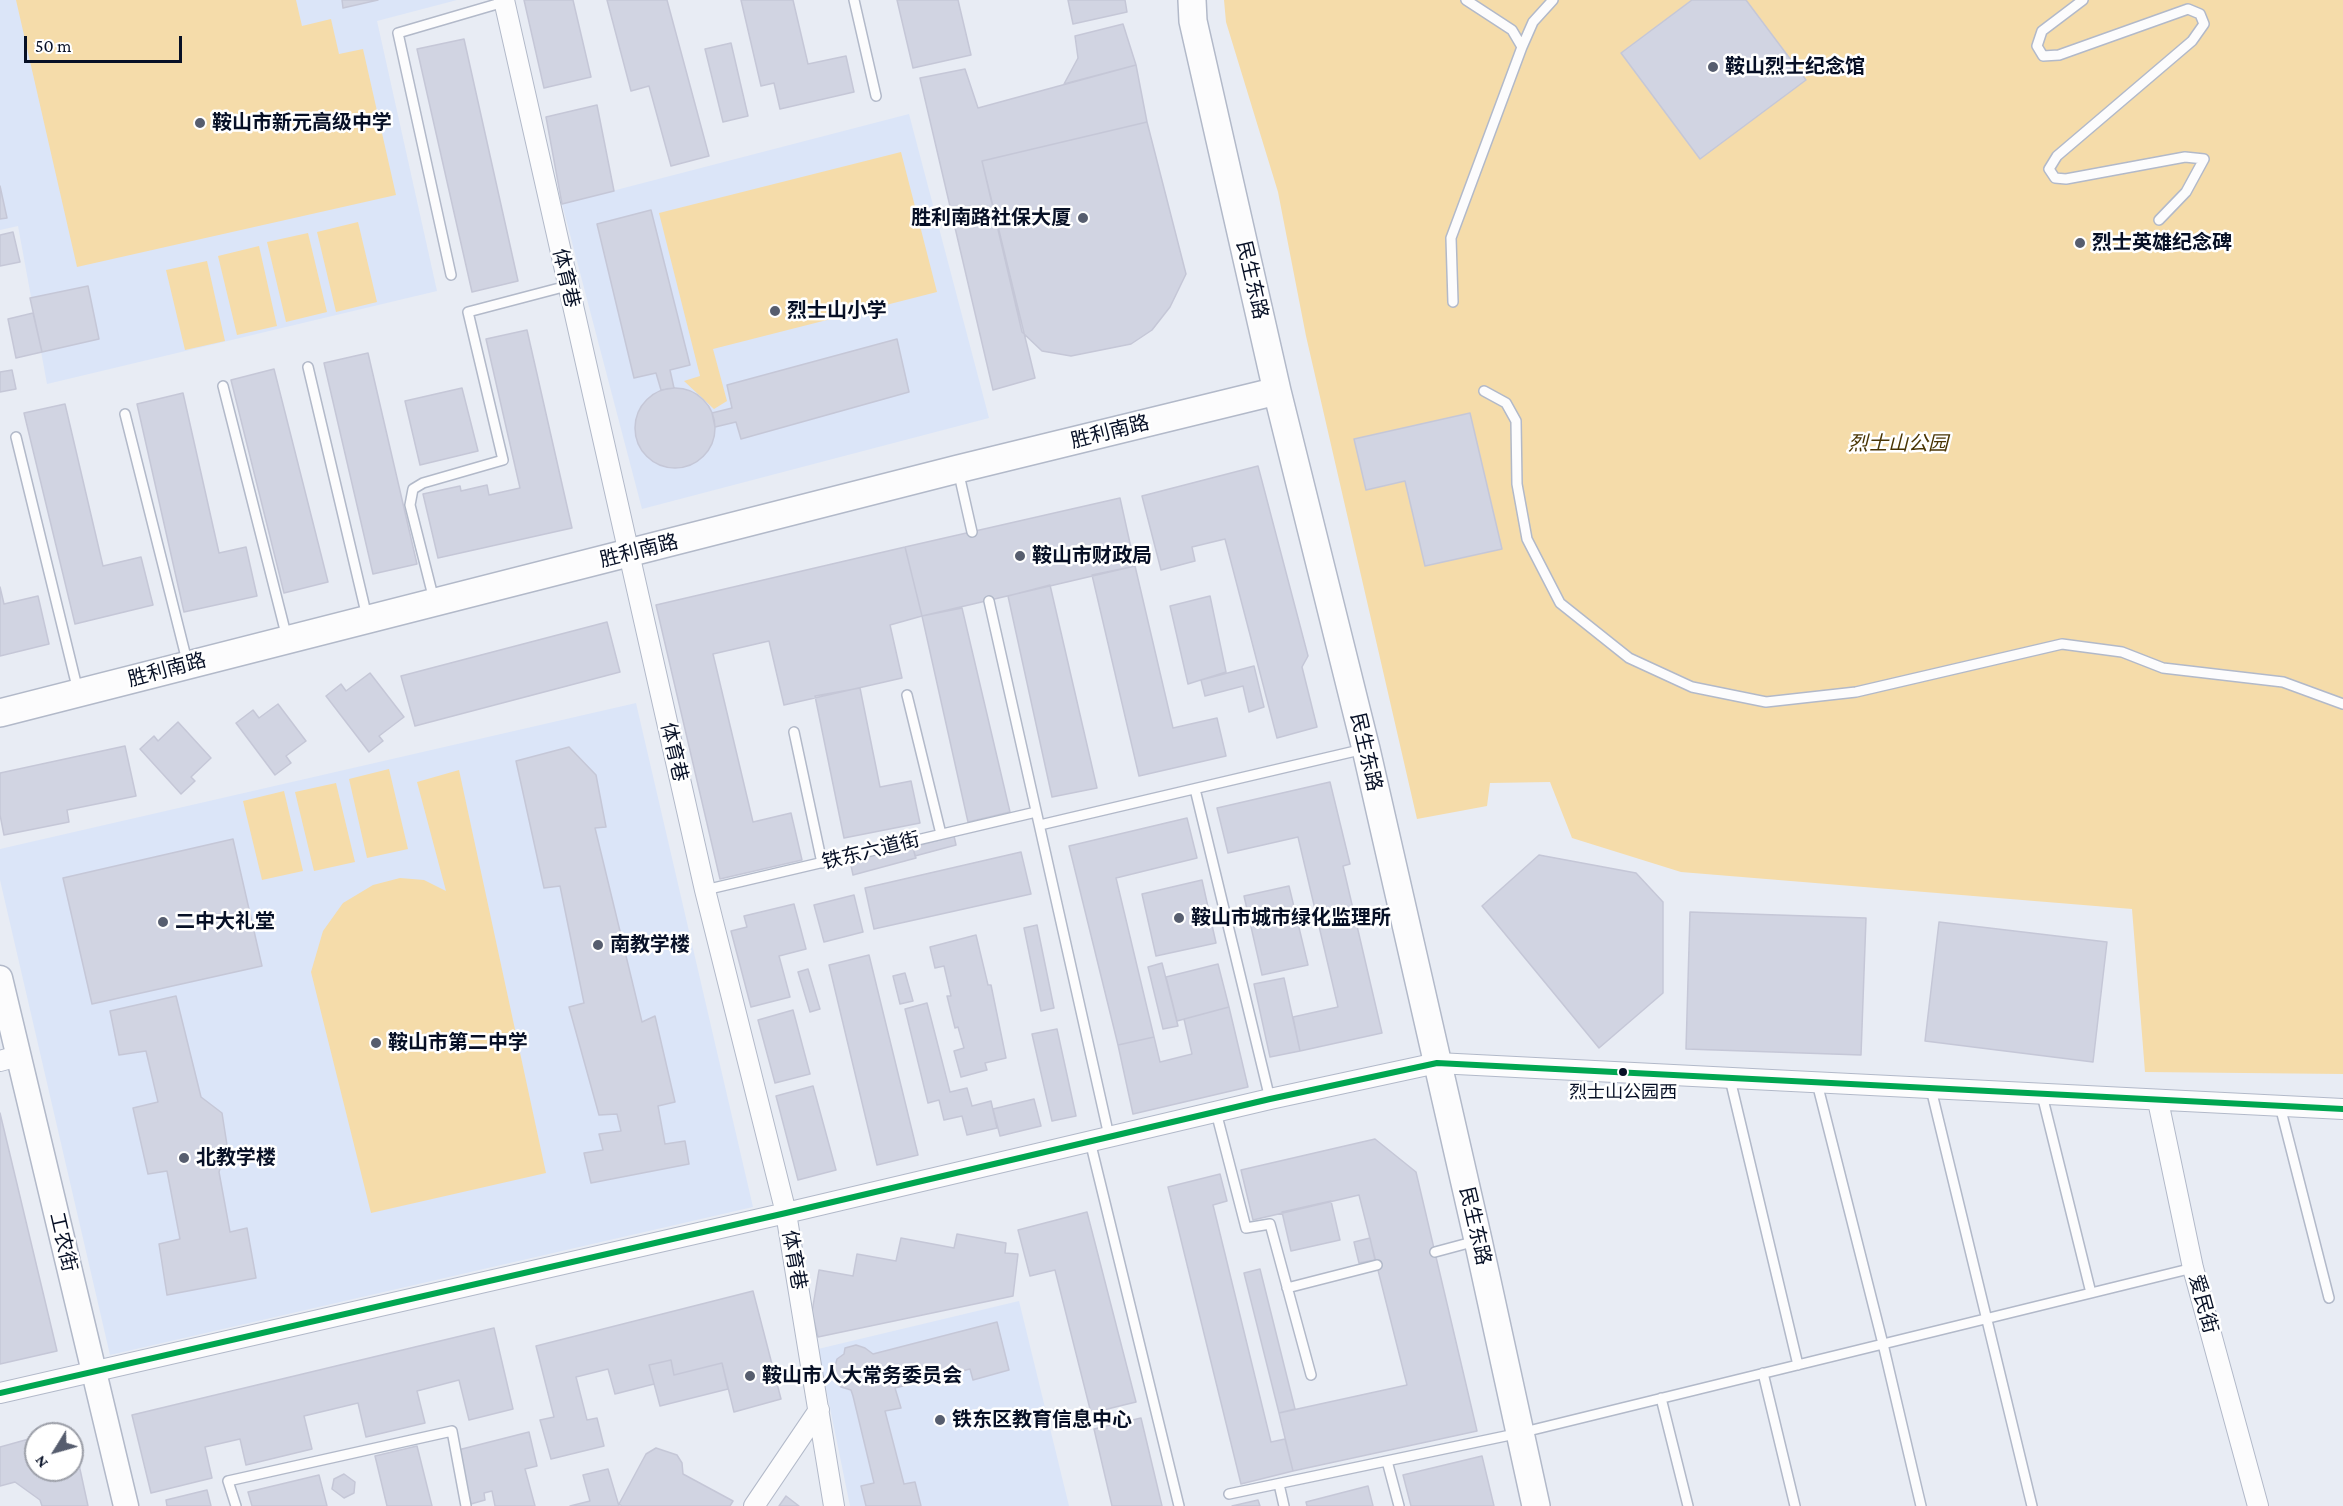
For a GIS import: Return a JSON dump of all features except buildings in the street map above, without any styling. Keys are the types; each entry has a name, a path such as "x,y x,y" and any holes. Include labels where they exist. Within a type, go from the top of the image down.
{"main road":[{"name":"民生东路","path":"1192,0 1193,21 1278,391 1366,749 1536,1506"},
{"name":"胜利南路","path":"0,713 958,469 1278,391"}],"street":[{"name":"体育巷","path":"504,1 705,890 786,1213 834,1506"},
{"name":"工农街","path":"0,978 9,1059 93,1370 126,1506"},
{"path":"0,1393 786,1213 1269,1099 1437,1063 2343,1109"},
{"name":"爱民街","path":"2158,1101 2193,1268 2258,1506"},
{"path":"754,1506 819,1410"}],"lane":[{"path":"854,0 876,96"},
{"path":"1466,0 1512,30 1522,47"},
{"path":"1454,302 1451,238 1522,47 1533,22 1553,0"},
{"path":"2083,0 2042,31 2037,46 2043,56 2060,55 2188,9 2200,14 2204,24 2192,41 2057,156 2049,169 2055,178 2066,179 2185,157 2204,159 2186,192 2159,220"},
{"path":"451,275 398,33 504,1"},
{"path":"434,603 410,505 413,489 423,483 503,460 468,312 567,286"},
{"path":"308,367 368,619"},
{"path":"223,386 288,640"},
{"path":"1484,391 1506,404 1516,421 1517,484 1527,539 1560,603 1629,657 1692,687 1766,702 1856,692 2062,644 2122,652 2163,668 2283,681 2343,704"},
{"path":"125,414 188,664"},
{"path":"16,437 79,694"},
{"path":"958,469 972,532"},
{"path":"989,601 1040,825 1100,1139 1179,1506"},
{"path":"907,695 941,834"},
{"path":"794,732 822,863"},
{"path":"1040,825 1366,749"},
{"path":"1195,789 1269,1099"},
{"name":"铁东六道街","path":"705,890 1036,812"},
{"path":"1730,1079 1798,1365"},
{"path":"1818,1083 1921,1506"},
{"path":"1930,1089 1984,1319 2032,1506"},
{"path":"2042,1095 2091,1293"},
{"path":"2280,1106 2330,1298"},
{"path":"1216,1112 1246,1228 1270,1224 1311,1375"},
{"path":"1435,1252 1478,1240"},
{"path":"1287,1288 1377,1265"},
{"path":"1229,1494 1520,1433 2193,1268"},
{"path":"1763,1373 1795,1506"},
{"path":"1661,1398 1688,1506"},
{"path":"236,1506 228,1480 452,1431 466,1506"},
{"path":"1388,1461 1399,1506"},
{"path":"1279,1484 1284,1506"}],"shaded area":[{"name":"鞍山市新元高级中学","path":"0,0 457,0 377,21 437,291 47,384 18,226 0,230"},
{"name":"烈士山小学","path":"909,114 989,418 642,509 562,204"},
{"name":"鞍山市第二中学","path":"636,703 753,1207 110,1355 0,880 0,849"},
{"name":"铁东区教育信息中心","path":"1019,1301 1069,1506 850,1506 818,1349"}],"green space":[{"path":"16,0 296,0 302,26 331,19 339,54 363,49 396,195 77,267"},
{"name":"烈士山公园","path":"1224,0 2343,0 2343,1074 2145,1072 2132,909 1681,872 1572,838 1550,782 1490,783 1487,806 1417,819 1306,336 1278,192 1226,22"},
{"path":"901,152 937,292 713,349 727,401 714,409 684,381 700,376 659,213"},
{"path":"358,222 377,302 336,312 317,232"},
{"path":"308,233 327,312 286,322 267,242"},
{"path":"259,246 277,326 237,335 218,256"},
{"path":"207,261 225,341 185,350 166,270"},
{"path":"389,769 408,849 367,858 349,779"},
{"path":"459,770 546,1173 371,1213 311,972 323,931 343,903 373,885 400,878 424,880 446,891 417,782"},
{"path":"336,783 355,862 314,871 295,792"},
{"path":"284,791 303,871 262,880 243,801"}],"transit line":[{"path":"0,1393 786,1213 1270,1099 1437,1063 2343,1109"}],"place":[{"name":"鞍山烈士纪念馆","path":"1713,67"},
{"name":"鞍山市新元高级中学","path":"200,123"},
{"name":"胜利南路社保大厦","path":"1083,218"},
{"name":"烈士英雄纪念碑","path":"2080,243"},
{"name":"烈士山小学","path":"775,311"},
{"name":"鞍山市财政局","path":"1020,556"},
{"name":"鞍山市城市绿化监理所","path":"1179,918"},
{"name":"二中大礼堂","path":"163,922"},
{"name":"南教学楼","path":"598,945"},
{"name":"鞍山市第二中学","path":"376,1043"},
{"name":"烈士山公园西","path":"1623,1072"},
{"name":"北教学楼","path":"184,1158"},
{"name":"鞍山市人大常务委员会","path":"750,1376"},
{"name":"铁东区教育信息中心","path":"940,1420"}]}
